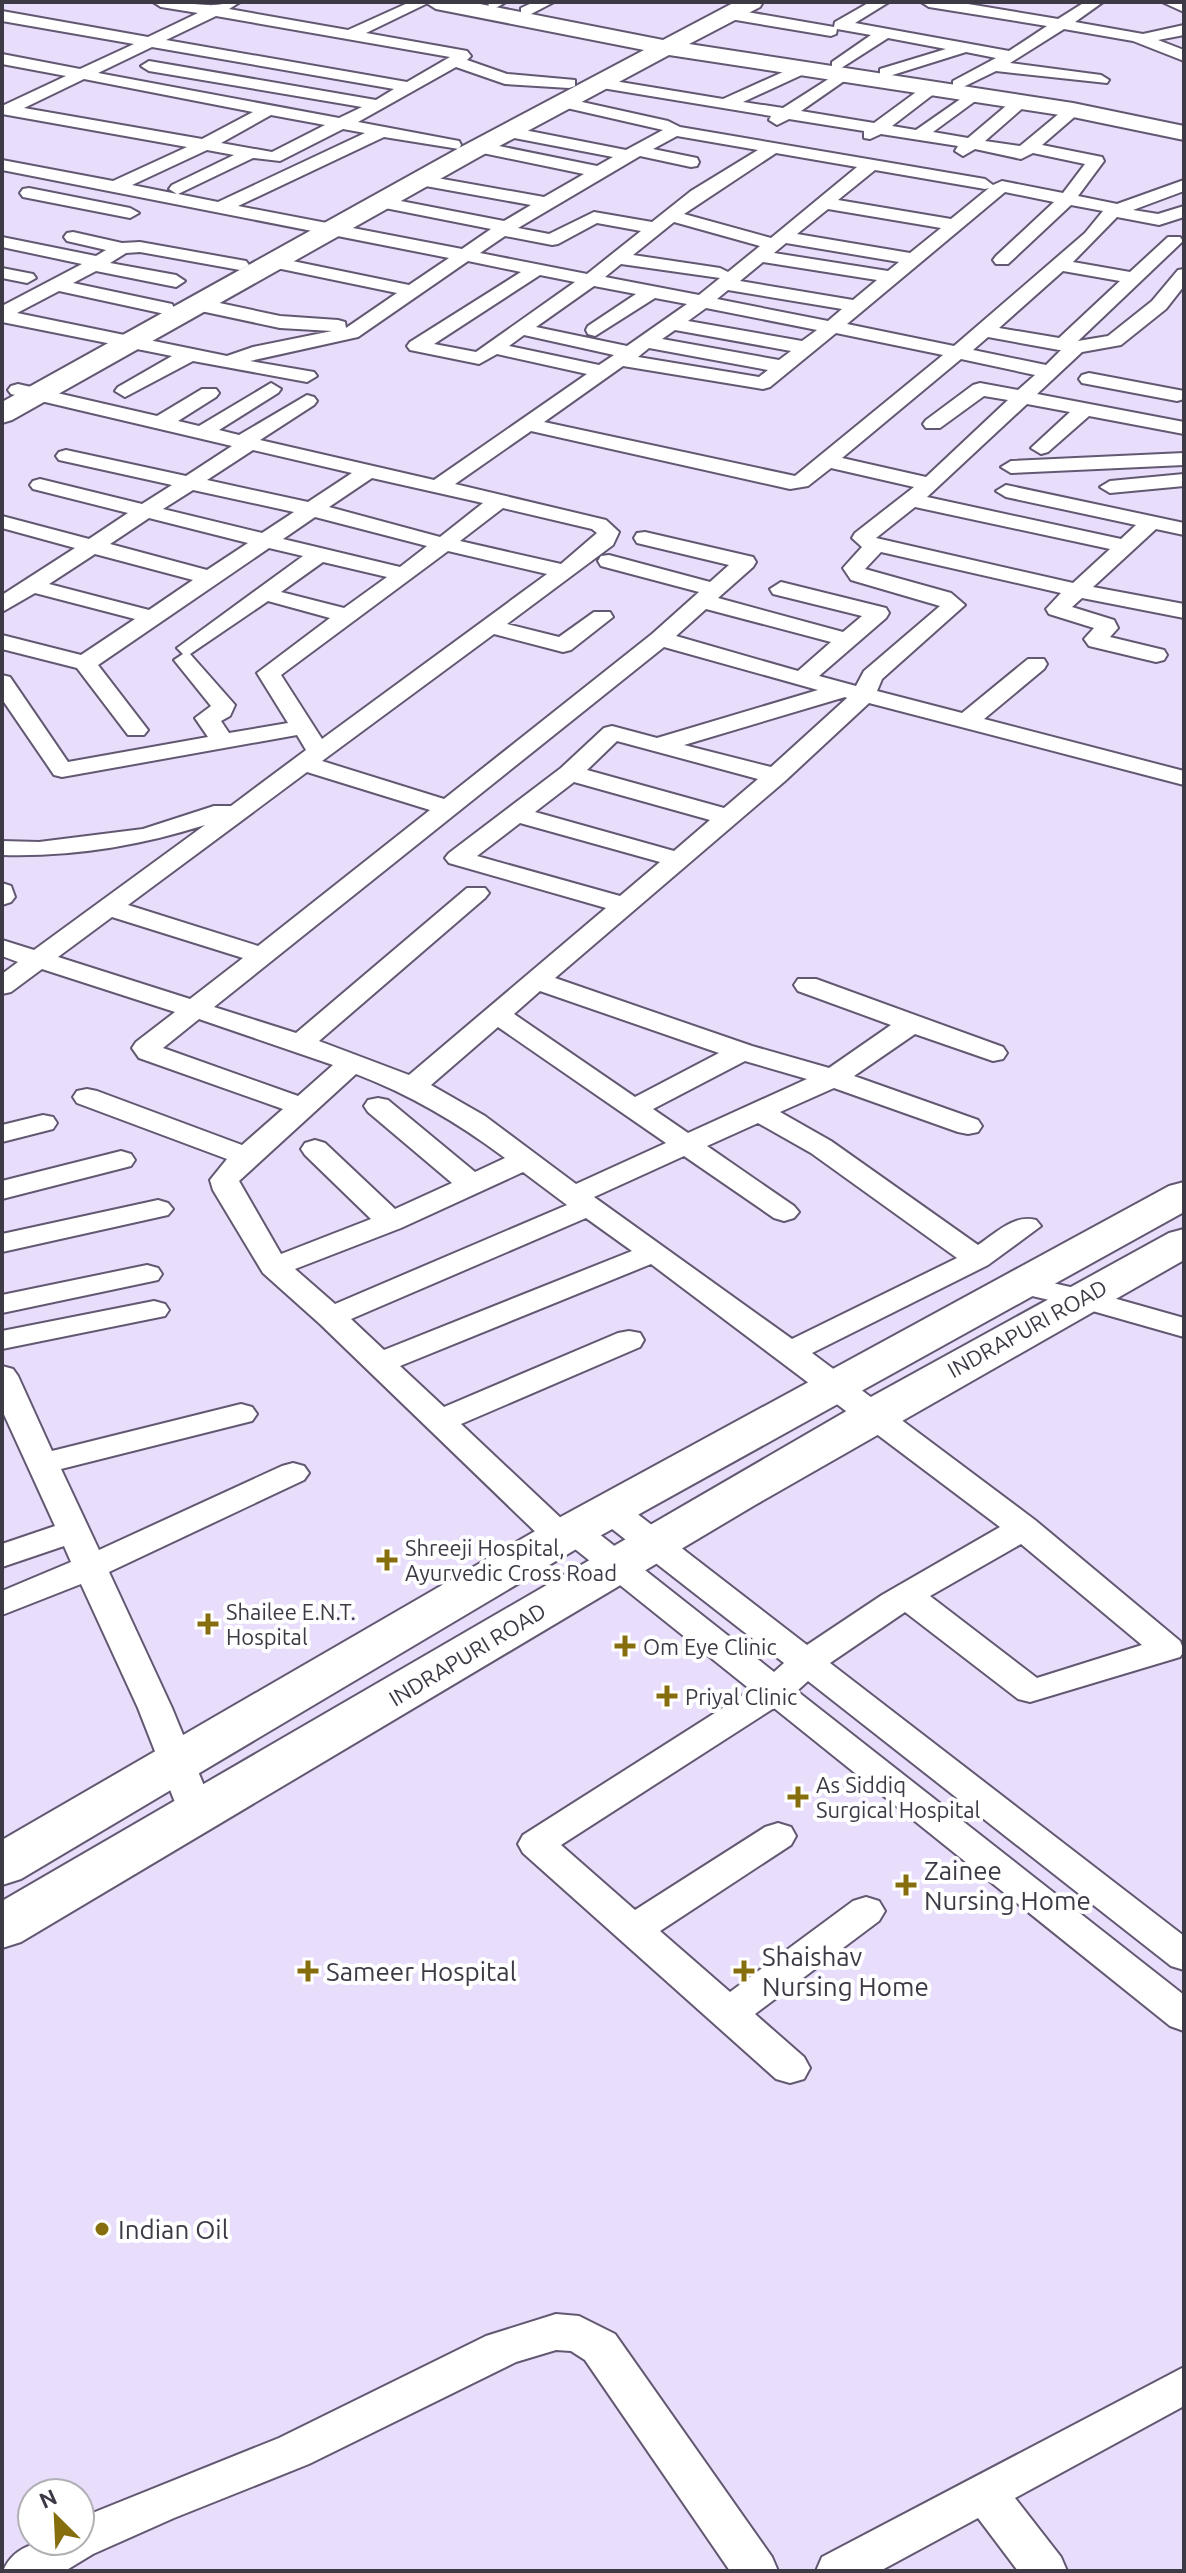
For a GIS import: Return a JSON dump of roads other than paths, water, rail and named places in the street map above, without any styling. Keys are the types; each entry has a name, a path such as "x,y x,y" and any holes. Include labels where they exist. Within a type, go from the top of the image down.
{"street":[{"path":"4,110 276,156 345,124 463,55 161,2"},
{"path":"4,110 232,2"},
{"path":"349,35 422,2"},
{"path":"436,2 662,42 798,55 839,70 929,90 966,90 1096,105 1184,125"},
{"path":"725,104 879,2"},
{"path":"929,2 1144,38 1184,56"},
{"path":"946,44 1013,2"},
{"path":"919,135 994,66 1095,2"},
{"path":"1170,2 1184,7"},
{"path":"492,3 536,6 662,42"},
{"path":"745,142 786,114 839,70 893,35 953,4"},
{"path":"2,414 19,394 307,223 453,145 566,103 662,42 736,5 836,28 1012,56"},
{"path":"825,12 855,17"},
{"path":"2,16 408,87"},
{"path":"250,36 277,22"},
{"path":"1144,38 1184,30"},
{"path":"118,338 196,304 479,147 602,84 662,42"},
{"path":"886,72 967,48"},
{"path":"84,55 271,87 373,108 431,124"},
{"path":"2,59 453,145"},
{"path":"454,61 566,103 668,126 675,131 994,185 1159,220 1184,211"},
{"path":"994,66 1101,80"},
{"path":"239,104 299,68"},
{"path":"839,70 886,72 1019,103 1073,110 1184,133"},
{"path":"602,84 1096,161 1067,199 1002,260"},
{"path":"15,88 42,93"},
{"path":"837,158 929,90"},
{"path":"933,174 1019,103"},
{"path":"115,187 269,110"},
{"path":"478,307 625,356 756,384 768,381 975,208 1027,149 1073,110"},
{"path":"219,208 383,131"},
{"path":"228,362 272,348 339,337 360,327 546,203 675,131"},
{"path":"509,132 640,149 691,162"},
{"path":"625,135 640,149"},
{"path":"479,147 601,172"},
{"path":"536,270 417,346 479,358 589,281 670,216 775,147"},
{"path":"178,189 251,153"},
{"path":"734,173 794,161 872,191"},
{"path":"439,486 700,304 722,278 765,251 872,164"},
{"path":"2,165 1051,372"},
{"path":"58,177 22,192 130,213"},
{"path":"420,180 546,203"},
{"path":"528,424 790,483 801,482 984,331 1091,237 1115,210 1184,185"},
{"path":"380,202 552,240 594,217 655,228"},
{"path":"824,203 955,225"},
{"path":"950,205 975,208"},
{"path":"388,239 436,213"},
{"path":"670,216 709,224 765,251 877,290"},
{"path":"803,220 832,225"},
{"path":"434,248 481,222"},
{"path":"59,234 122,248 140,247 240,265"},
{"path":"905,237 934,242"},
{"path":"1174,241 1132,278 1025,398 912,500 863,538 877,544 1077,590 1184,611"},
{"path":"2,242 176,281"},
{"path":"2,315 122,248"},
{"path":"296,248 327,254"},
{"path":"765,251 913,259"},
{"path":"765,251 892,277"},
{"path":"617,258 857,306"},
{"path":"273,262 412,291"},
{"path":"1059,265 1132,278"},
{"path":"404,269 435,275"},
{"path":"2,273 27,278"},
{"path":"984,331 1070,346 1114,341 1159,305 1184,274"},
{"path":"56,285 165,308"},
{"path":"595,330 650,293"},
{"path":"196,304 280,322 360,327"},
{"path":"1159,305 1184,309"},
{"path":"2,315 189,355 307,376"},
{"path":"672,324 807,348"},
{"path":"494,348 785,367"},
{"path":"125,391 189,355"},
{"path":"1089,379 1177,395"},
{"path":"1041,448 1130,387"},
{"path":"203,432 271,389"},
{"path":"933,424 975,390 1184,428"},
{"path":"160,423 209,393"},
{"path":"2,986 565,571 605,540 608,532 604,527 439,486 19,394"},
{"path":"2,605 189,484 307,401"},
{"path":"66,456 311,509 443,544 565,571"},
{"path":"1011,467 1184,459"},
{"path":"827,461 930,484"},
{"path":"85,663 367,472"},
{"path":"1110,487 1184,480"},
{"path":"40,485 404,575"},
{"path":"1006,491 1184,529"},
{"path":"912,500 1126,546"},
{"path":"310,756 303,727 268,673 404,575 499,501"},
{"path":"2,522 211,578"},
{"path":"1152,522 1057,609 1106,625 1107,628 1095,639 1097,641 1156,655"},
{"path":"303,1107 149,1052 146,1048 660,639 745,562 645,538"},
{"path":"413,1086 776,776 854,692 954,605 943,598 859,575 854,568 877,544"},
{"path":"223,741 207,718 224,708 187,654 320,554"},
{"path":"609,561 848,640"},
{"path":"32,586 152,617"},
{"path":"781,589 878,613 802,679"},
{"path":"265,594 348,616"},
{"path":"488,626 563,645 602,617"},
{"path":"660,639 1184,778"},
{"path":"2,642 85,663 136,730"},
{"path":"2,669 62,657"},
{"path":"966,722 1036,664"},
{"path":"2,682 62,770 303,727"},
{"path":"661,744 854,692"},
{"path":"623,905 458,859 570,773 612,733 776,776"},
{"path":"310,756 446,807"},
{"path":"570,773 728,817"},
{"path":"2,848 39,849 146,836 246,804"},
{"path":"516,814 676,859"},
{"path":"2,891 2,897"},
{"path":"300,1043 476,893"},
{"path":"108,907 261,955"},
{"path":"2,948 300,1043 413,1086 475,1122 790,1352 1023,1528 1168,1649 1030,1690 907,1596"},
{"path":"535,980 968,1126"},
{"path":"807,985 993,1053"},
{"path":"496,1014 784,1212"},
{"path":"331,1317 581,1202 687,1145 833,1078 912,1023"},
{"path":"632,1109 742,1052"},
{"path":"352,1063 224,1180 274,1267 440,1421 581,1526 635,1554 806,1662 1184,1956"},
{"path":"87,1097 247,1157"},
{"path":"378,1106 472,1185"},
{"path":"759,1112 821,1147 978,1259"},
{"path":"2,1134 43,1123"},
{"path":"315,1149 391,1222"},
{"path":"274,1267 391,1222 527,1159"},
{"path":"2,1190 121,1160"},
{"name":"INDRAPURI ROAD","path":"2,1927 198,1815 635,1554 1022,1285 1184,1195"},
{"path":"2,1243 158,1209"},
{"path":"790,1352 978,1259 1026,1226"},
{"name":"INDRAPURI ROAD","path":"2,1865 581,1526 1081,1298 1184,1242"},
{"path":"379,1363 655,1252"},
{"path":"2,1304 147,1274"},
{"path":"1022,1285 1081,1298 1184,1328"},
{"path":"2,1340 154,1310"},
{"path":"440,1421 629,1340"},
{"path":"2,1376 24,1448 72,1532 177,1761 198,1815"},
{"path":"24,1448 241,1414"},
{"path":"2,1604 88,1568 293,1473"},
{"path":"790,2068 536,1844 775,1691 806,1662 907,1596 1023,1528"},
{"path":"2,1556 72,1532"},
{"path":"635,1554 775,1691 1184,2016"},
{"path":"633,1930 778,1836"},
{"path":"728,2014 866,1911"},
{"path":"96,2532 294,2451 501,2349 556,2332 579,2334 600,2347 756,2571"},
{"path":"838,2571 1184,2385"},
{"path":"985,2494 1045,2571"},
{"path":"25,2571 49,2557"}],"place":[{"name":"Shreeji Hospital, Ayurvedic Cross Road","path":"387,1560"},
{"name":"Shailee E.N.T. Hospital","path":"208,1624"},
{"name":"Om Eye Clinic","path":"625,1646"},
{"name":"Priyal Clinic","path":"667,1696"},
{"name":"As Siddiq Surgical Hospital","path":"798,1797"},
{"name":"Zainee Nursing Home","path":"906,1885"},
{"name":"Sameer Hospital","path":"308,1971"},
{"name":"Shaishav Nursing Home","path":"744,1971"},
{"name":"Indian Oil","path":"102,2229"}]}
